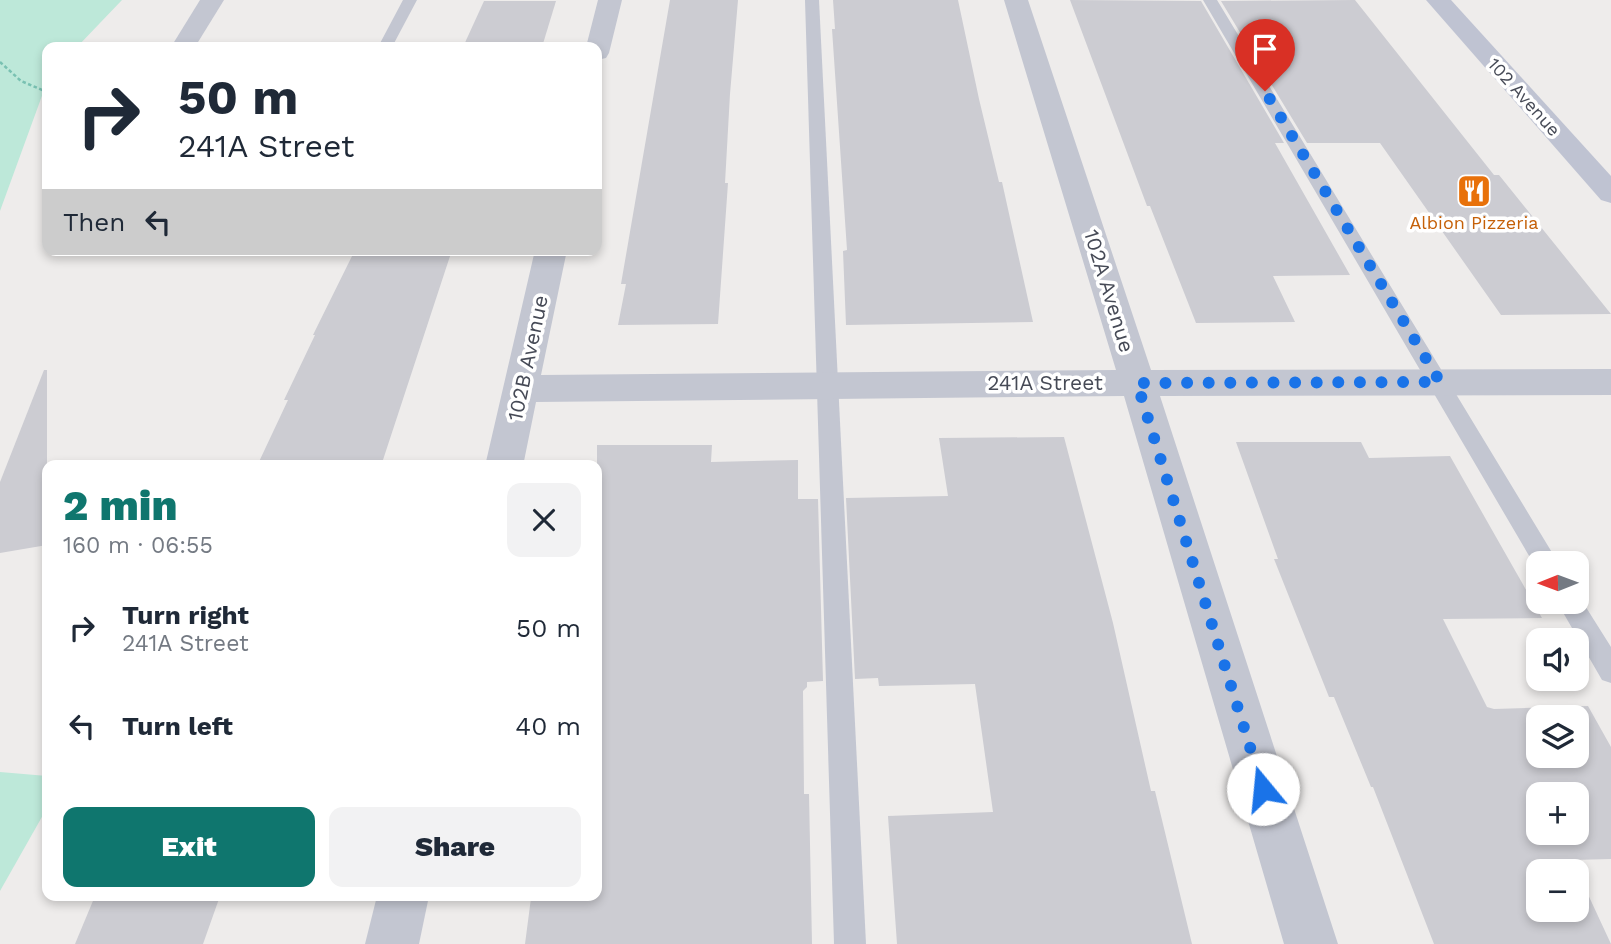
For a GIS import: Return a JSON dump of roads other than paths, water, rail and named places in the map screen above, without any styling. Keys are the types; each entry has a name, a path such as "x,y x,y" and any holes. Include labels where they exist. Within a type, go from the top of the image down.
{"main road":[{"name":"102 Avenue","path":"1438,0 1611,194"}],"street":[{"path":"186,42 212,0"},
{"path":"600,42 610,0"},
{"name":"102A Avenue","path":"1016,0 1311,944"},
{"name":"102B Avenue","path":"505,460 550,256"},
{"name":"241A Street","path":"522,388 1611,382"},
{"path":"391,944 402,901"}],"lane":[{"path":"388,42 410,0"},
{"path":"812,0 850,944"},
{"path":"1210,0 1539,551"},
{"path":"1577,614 1611,671"}],"place":[{"name":"Albion Pizzeria","path":"1474,191"}]}
